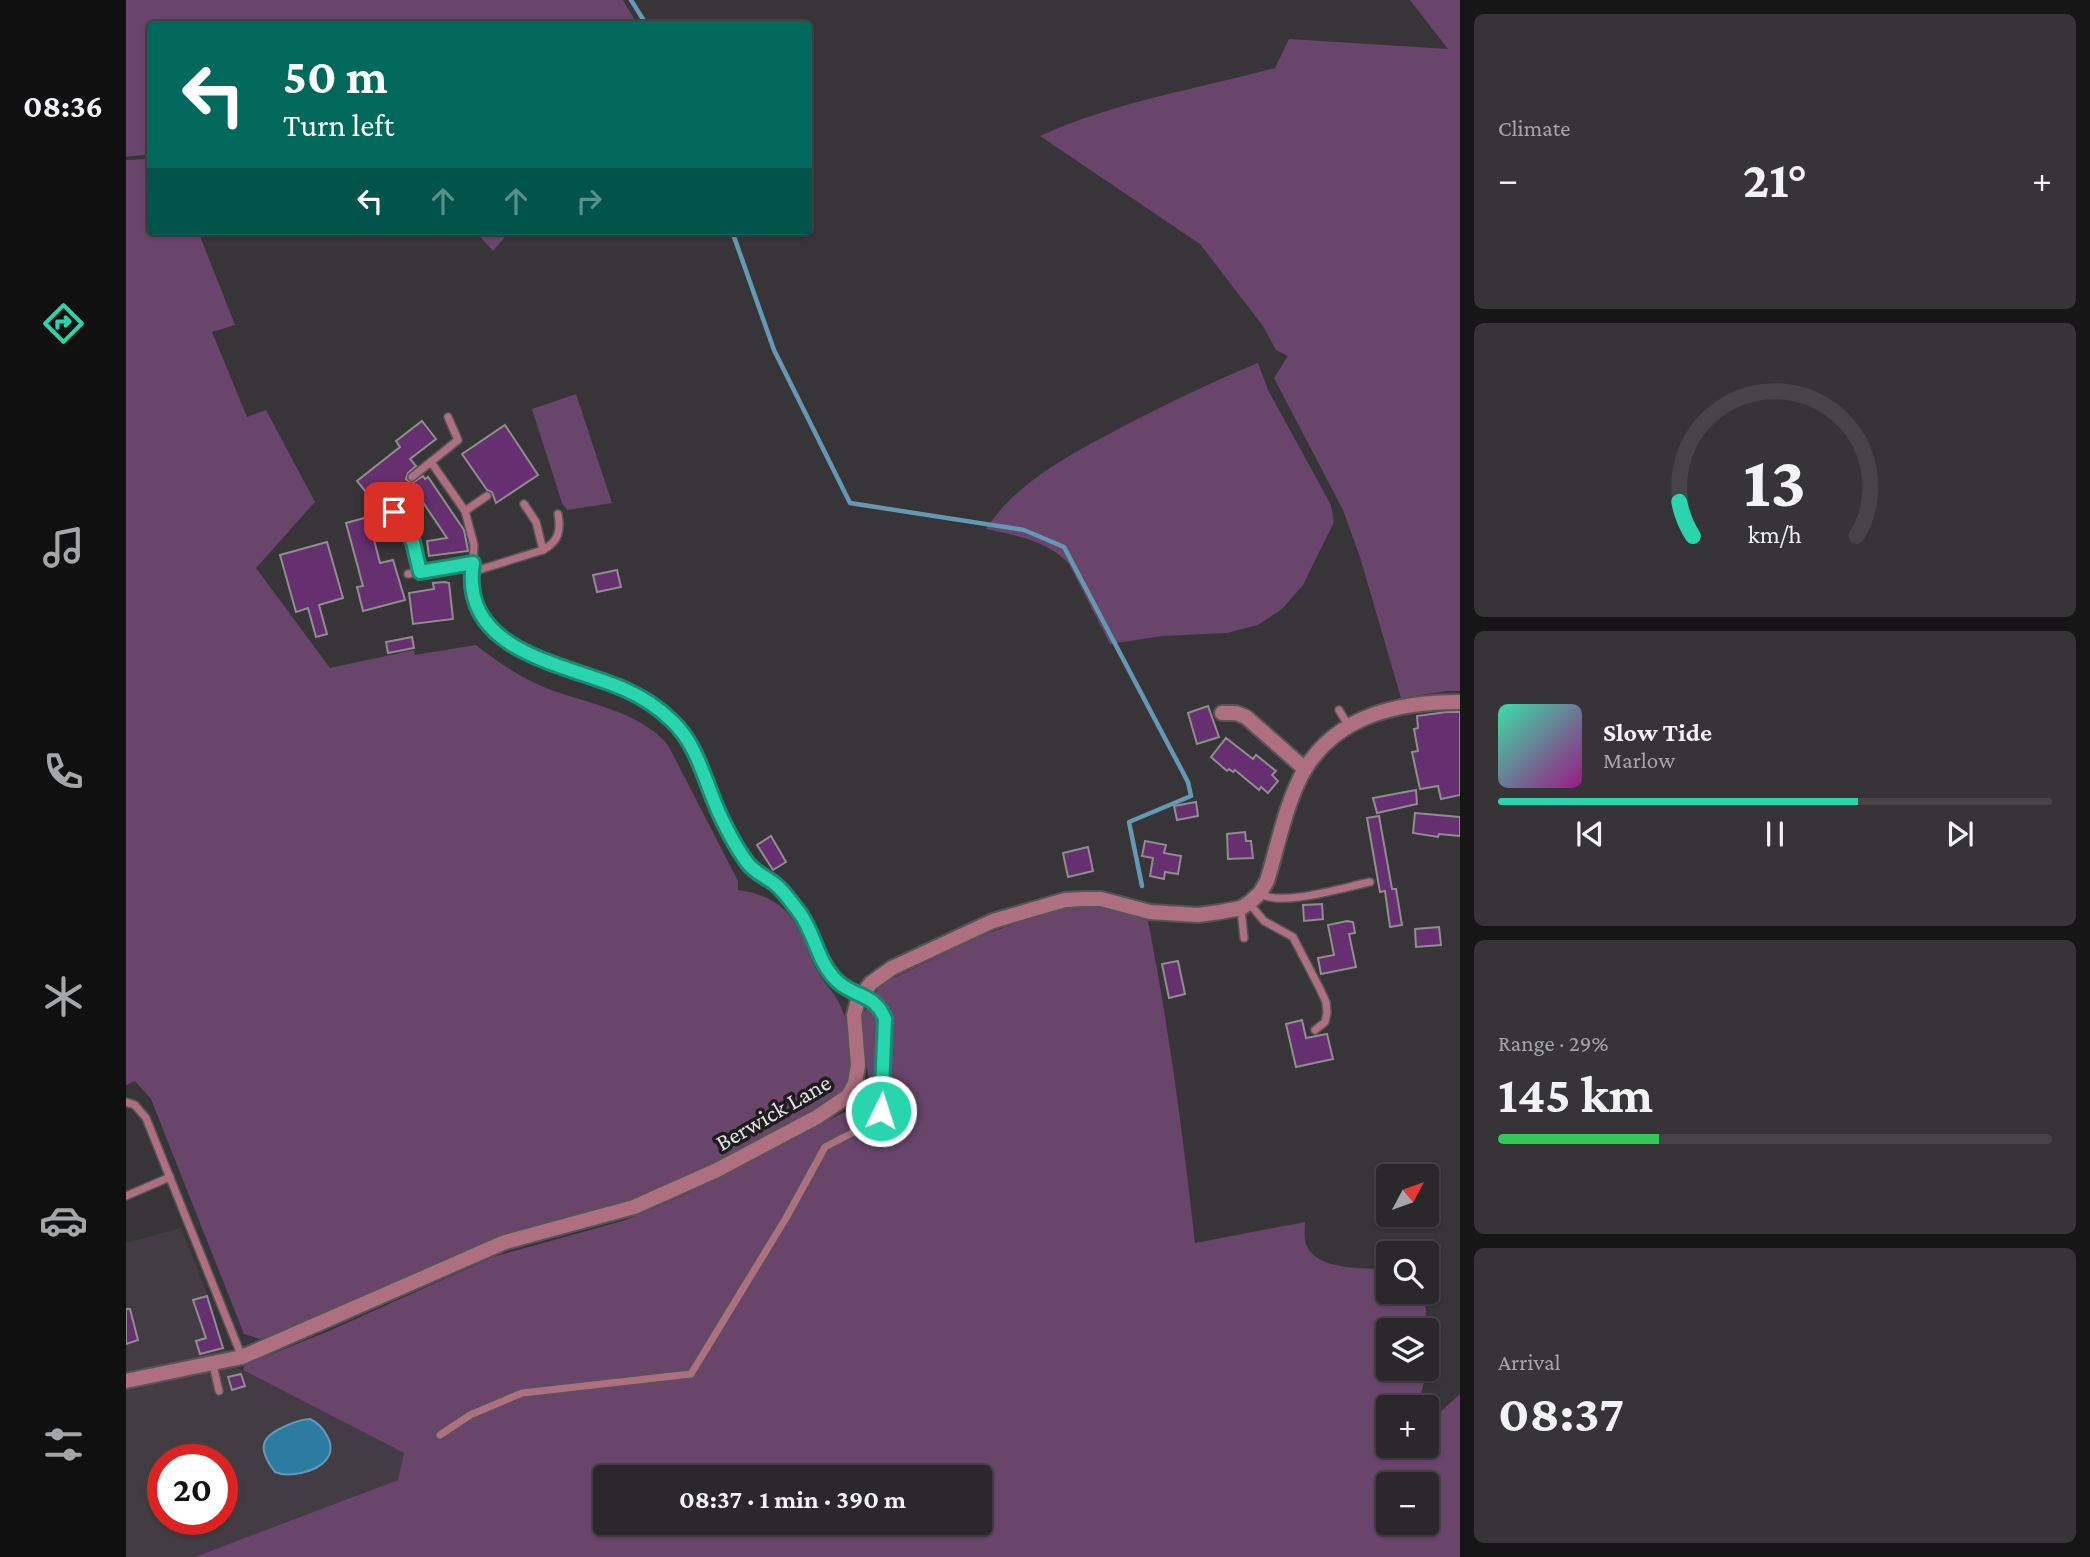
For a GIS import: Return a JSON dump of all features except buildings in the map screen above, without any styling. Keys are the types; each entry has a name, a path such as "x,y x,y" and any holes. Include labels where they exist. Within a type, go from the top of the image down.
{"street":[{"path":"862,995 871,984 892,968 993,921 1065,900 1101,899 1150,912 1198,915 1250,901 1267,881 1293,795 1305,769 1324,745 1348,725 1394,707 1460,702"},
{"path":"1222,713 1237,713 1246,717 1305,769"},
{"name":"Berwick Lane","path":"126,1381 242,1357 505,1242 634,1207 717,1170 817,1117 848,1097 855,1083 858,1065 854,1015 862,995"}],"lane":[{"path":"412,477 458,440 448,417"},
{"path":"431,462 465,511 474,545 472,584 482,615 491,630 526,654 624,689 651,703 674,722 688,738 720,817 748,864 778,886 801,915 819,957 837,981 880,1006 885,1019 881,1111 874,1121 825,1147 786,1218 691,1374 522,1393 470,1415 440,1435"},
{"path":"465,511 487,496"},
{"path":"524,504 536,522 543,550"},
{"path":"394,512 413,542 420,572"},
{"path":"472,572 543,550 557,539 560,532 558,514"},
{"path":"408,574 473,563"},
{"path":"1339,710 1348,725"},
{"path":"1250,901 1290,899 1370,881"},
{"path":"1244,938 1250,901"},
{"path":"1250,901 1264,921 1293,937 1320,989 1326,1002 1327,1013 1325,1021 1315,1030"},
{"path":"126,1102 135,1105 146,1118 242,1357"},
{"path":"126,1196 170,1177"},
{"path":"213,1365 219,1391"}],"shaded area":[{"path":"126,0 623,0 635,21 147,21 147,154 126,157"},
{"path":"1410,0 1460,0 1460,691 1401,698 1360,557 1343,510 1274,378 1288,356 1276,350 1263,326 1200,244 1040,136 1126,105 1275,68 1289,39 1448,49"},
{"path":"147,159 147,235 200,235 235,325 212,332 247,417 266,410 315,502 256,568 330,668 414,650 415,655 476,645 509,669 537,684 611,709 656,733 668,745 738,881 738,890 758,894 775,902 795,923 820,976 843,1012 850,1044 850,1066 845,1086 827,1107 632,1201 508,1234 263,1340 244,1334 151,1099 135,1081 126,1085 126,160"},
{"path":"479,235 507,235 493,251"},
{"path":"1258,363 1268,390 1331,505 1334,522 1303,585 1282,609 1258,625 1227,633 1162,636 1110,644 1069,564 1061,556 1030,540 986,529 1014,496 1065,458 1155,410"},
{"path":"576,394 612,503 567,510 562,503 532,409"},
{"path":"1092,905 1115,909 1148,921 1175,1082 1195,1243 1305,1222 1306,1244 1311,1253 1319,1259 1330,1264 1376,1269 1376,1304 1425,1304 1426,1318 1376,1318 1376,1381 1424,1381 1420,1395 1376,1395 1376,1458 1439,1458 1439,1413 1460,1394 1460,1557 195,1557 398,1480 404,1453 243,1370 245,1365 329,1331 493,1257 626,1220 686,1194 862,1103 869,1084 863,1014 881,984 981,936 1047,912"},
{"path":"181,1228 208,1296 229,1363 404,1453 398,1480 359,1496 195,1557 126,1557 126,1243"}],"water":[{"path":"310,1419 320,1426 330,1442 326,1460 316,1468 302,1473 275,1472 265,1456 264,1443 267,1438 288,1425"}],"waterway":[{"path":"631,0 644,21"},
{"path":"733,235 774,350 850,503 1024,530 1064,547 1188,782 1191,796 1129,822 1142,886"}],"route":[{"path":"394,512 413,542 420,572 473,563 472,584 482,615 491,630 526,654 624,689 651,703 688,738 720,817 748,864 778,886 801,915 819,957 837,981 880,1006 885,1019 881,1111"}]}
